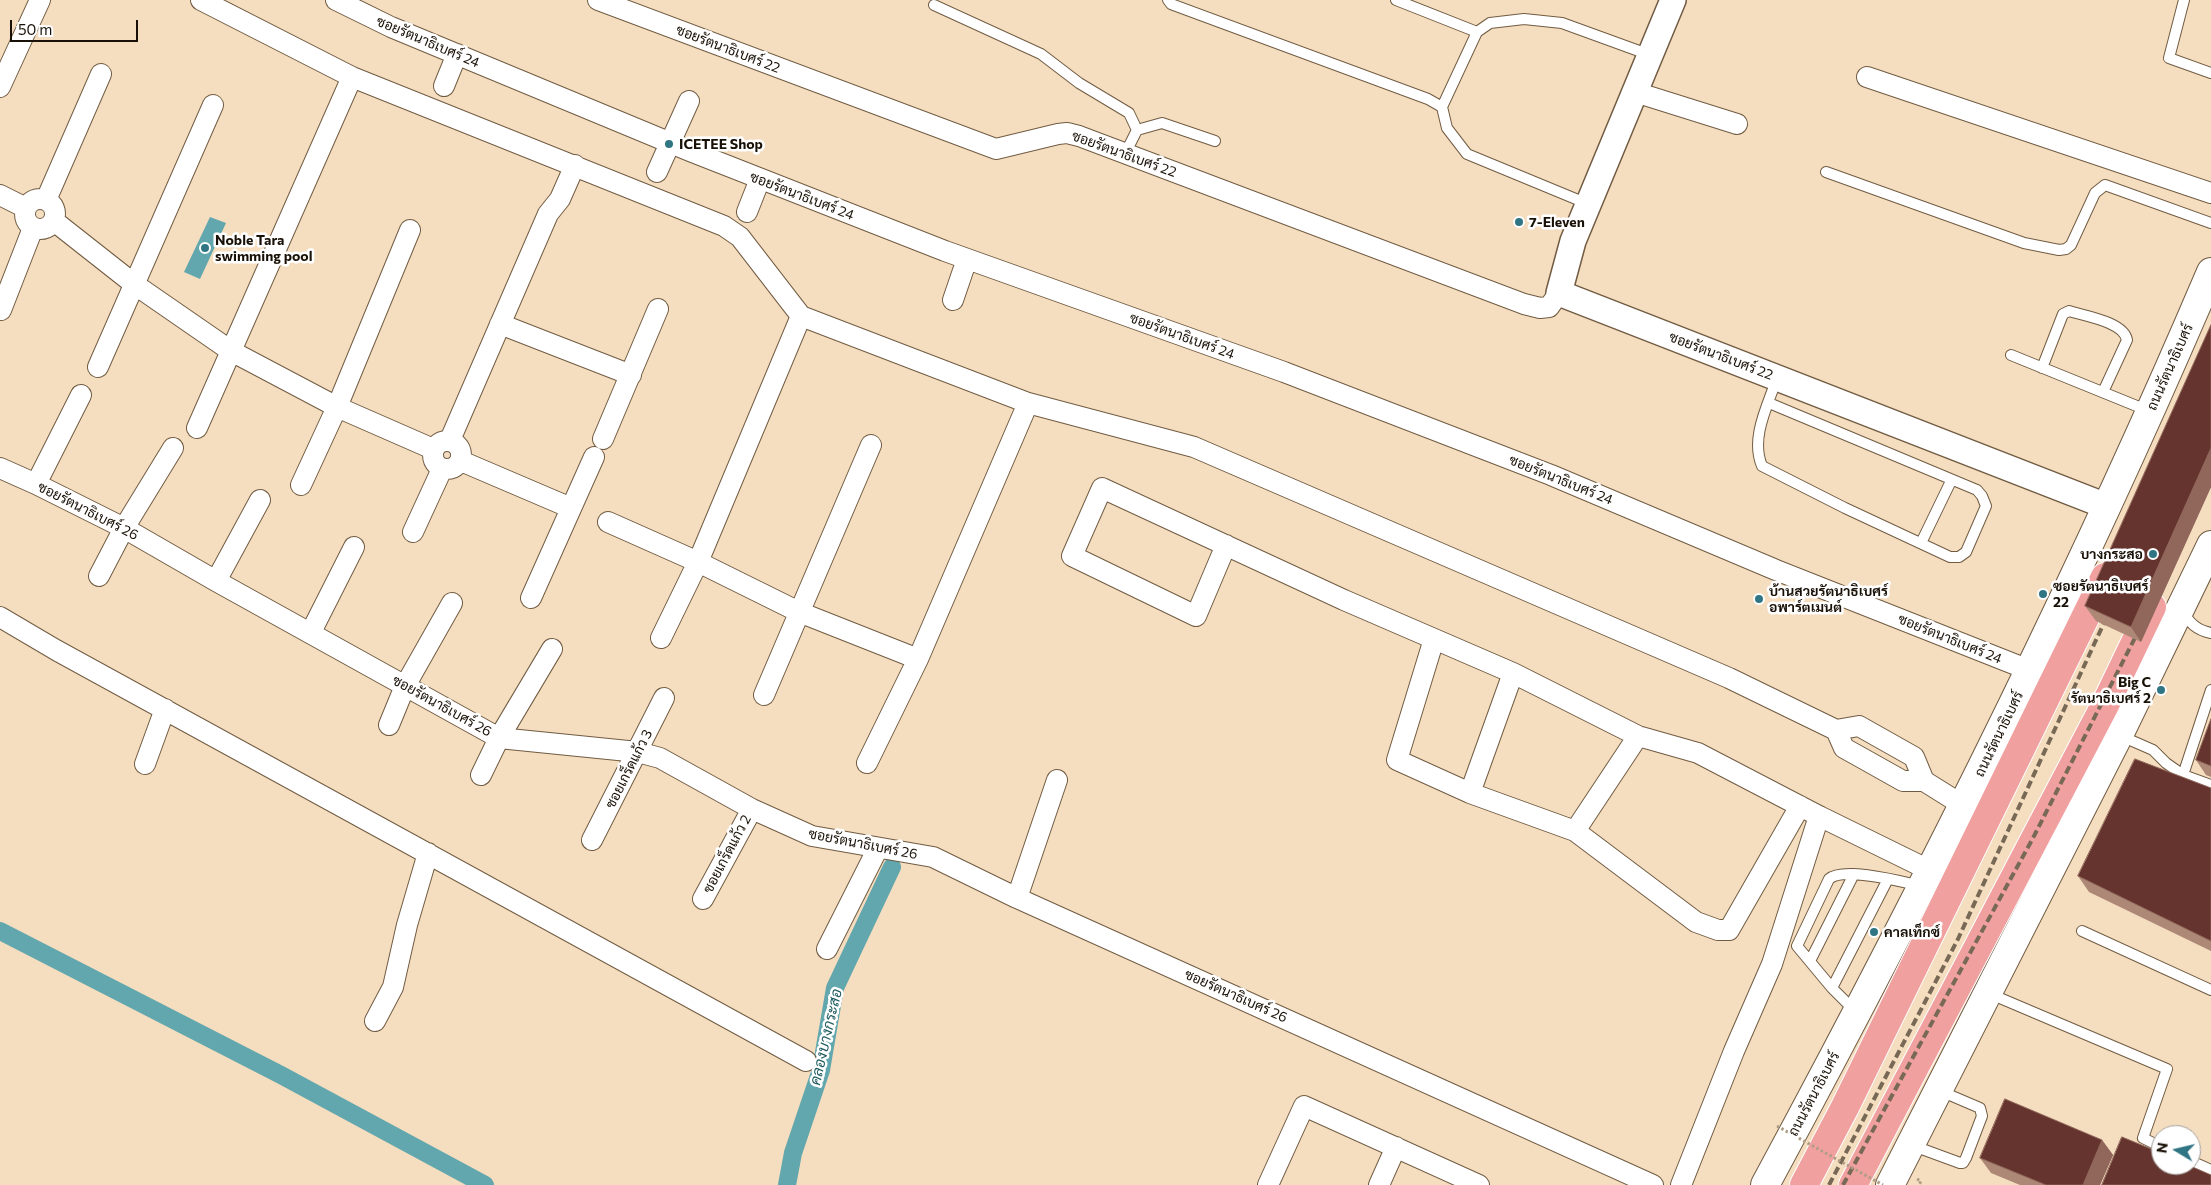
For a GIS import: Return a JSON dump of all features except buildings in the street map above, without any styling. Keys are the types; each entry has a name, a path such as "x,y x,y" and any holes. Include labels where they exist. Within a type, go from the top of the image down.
{"main road":[{"name":"ถนนรัตนาธิเบศร์","path":"1765,1185 1964,806 2150,411 2211,272"},
{"path":"1890,1185 2119,735 2211,545"},
{"name":"ถนนรัตนาธิเบศร์","path":"1804,1185 1854,1090 2117,551"},
{"path":"1854,1185 2105,705 2164,583"}],"street":[{"path":"1,84 40,0"},
{"path":"201,0 352,77 724,226 740,237 801,316 1028,403 1194,447 1729,678 1836,730 1859,726 1914,757 1924,781"},
{"name":"ซอยรัตนาธิเบศร์ 24","path":"336,0 390,27 760,179 967,259 1284,372 1496,454 1776,570 2029,670"},
{"name":"ซอยรัตนาธิเบศร์ 22","path":"598,0 996,149 1067,133 1524,304 1540,308 1549,307 1559,293 2106,506"},
{"path":"1559,293 1573,241 1673,0"},
{"path":"444,86 457,54"},
{"path":"46,200 100,74"},
{"path":"197,428 352,77"},
{"path":"1867,77 2211,193"},
{"path":"1635,92 1737,124"},
{"path":"656,172 668,142 689,101"},
{"path":"98,367 213,105"},
{"path":"54,221 134,284 231,350 336,407 441,444 461,448 461,461 453,469 442,469 434,461 441,444 500,324 548,214 560,199 570,163"},
{"path":"747,212 760,179"},
{"path":"0,195 26,208"},
{"path":"34,200 46,200 54,209 54,221 45,229 33,228 25,220 26,208 34,200"},
{"path":"0,310 33,228"},
{"path":"301,485 336,407 410,230"},
{"path":"954,300 967,259"},
{"path":"603,439 658,309"},
{"path":"661,638 698,562 801,316"},
{"path":"500,324 631,375"},
{"path":"36,484 81,396"},
{"path":"867,763 918,659 1028,403"},
{"path":"764,695 871,446"},
{"path":"99,576 124,528 173,448"},
{"path":"531,598 594,457"},
{"path":"461,461 571,508"},
{"name":"ซอยรัตนาธิเบศร์ 26","path":"0,468 124,528 499,738 638,752 660,758 752,809 812,836 933,857 1017,898 1653,1185"},
{"path":"413,532 442,469"},
{"path":"1226,545 1196,616 1072,556 1102,488 1513,673 1638,736 1698,753 1819,816 1927,878"},
{"path":"216,581 260,500"},
{"path":"608,522 698,562 799,612 918,659"},
{"path":"311,632 354,547"},
{"path":"389,726 406,686 452,603"},
{"path":"0,617 806,1061"},
{"path":"1434,638 1397,760 1470,793 1575,831 1696,922 1723,931 1729,930 1800,806"},
{"path":"480,775 499,738 552,649"},
{"path":"1470,793 1513,673"},
{"name":"ซอยเกร็ดแก้ว 3","path":"592,840 664,698"},
{"path":"145,764 165,709"},
{"path":"1836,730 1844,748 1903,781 1924,781 1964,806"},
{"path":"1575,831 1638,736"},
{"path":"1017,898 1057,780"},
{"name":"ซอยเกร็ดแก้ว 2","path":"703,899 752,809"},
{"path":"1682,1185 1734,1050 1772,964 1819,816"},
{"path":"827,949 878,848"},
{"path":"375,1021 393,987 407,925 428,854"},
{"path":"1268,1185 1304,1106 1479,1185"},
{"path":"1379,1185 1396,1147"}],"lane":[{"path":"1168,0 1171,4 1419,95 1442,107"},
{"path":"1396,0 1477,32"},
{"path":"2184,0 2169,58 2211,73"},
{"path":"934,5 1041,54 1079,83 1129,113 1137,130"},
{"path":"1588,204 1467,154 1448,128 1442,107 1477,32 1490,23 1515,20 1562,23 1650,55"},
{"path":"1125,154 1137,130 1162,123 1216,141"},
{"path":"1826,172 2024,243 2059,250 2066,249 2071,245 2095,193 2105,185 2211,223"},
{"path":"2042,368 2063,314 2068,311 2118,327 2126,334 2127,340 2104,392"},
{"path":"2011,355 2150,411"},
{"path":"1769,403 1976,490 1982,496 1986,506 1966,552 1959,557 1950,557 1845,508 1762,466 1757,454 1757,441 1769,403 1777,378"},
{"path":"1921,544 1951,481"},
{"path":"2180,608 2192,625 2204,632 2211,633"},
{"path":"2183,775 2211,690"},
{"path":"2119,735 2141,743 2153,750 2166,763 2183,775 2211,785"},
{"path":"1857,1013 1832,988 1797,946 1829,879 1837,874 1854,874 1888,879 1927,878"},
{"path":"1810,961 1854,874"},
{"path":"1832,988 1888,879"},
{"path":"2082,931 2211,990"},
{"path":"1988,992 2167,1069 2143,1138 2151,1142"},
{"path":"1910,1144 1960,1163 1963,1163 1966,1158 1982,1112 1980,1108 1938,1089"}],"path":[{"path":"1777,1126 1883,1185"}],"water":[{"name":"Noble Tara swimming pool","path":"210,217 226,223 200,279 184,272"}],"waterway":[{"name":"คลองบางกระสอ","path":"787,1185 793,1153 821,1070 835,988 892,867"},
{"path":"0,931 281,1075 485,1185"}],"railway":[{"path":"1829,1185 1958,939 2109,612"},
{"path":"1843,1185 2033,838 2140,628"}],"place":[{"name":"ICETEE Shop","path":"669,144"},
{"name":"7-Eleven","path":"1519,222"},
{"name":"Noble Tara swimming pool","path":"205,248"},
{"name":"บางกระสอ","path":"2153,554"},
{"name":"ซอยรัตนาธิเบศร์ 22","path":"2043,594"},
{"name":"บ้านสวยรัตนาธิเบศร์ อพาร์ตเมนต์","path":"1759,599"},
{"name":"Big C รัตนาธิเบศร์ 2","path":"2161,690"},
{"name":"คาลเท็กซ์","path":"1874,932"}]}
